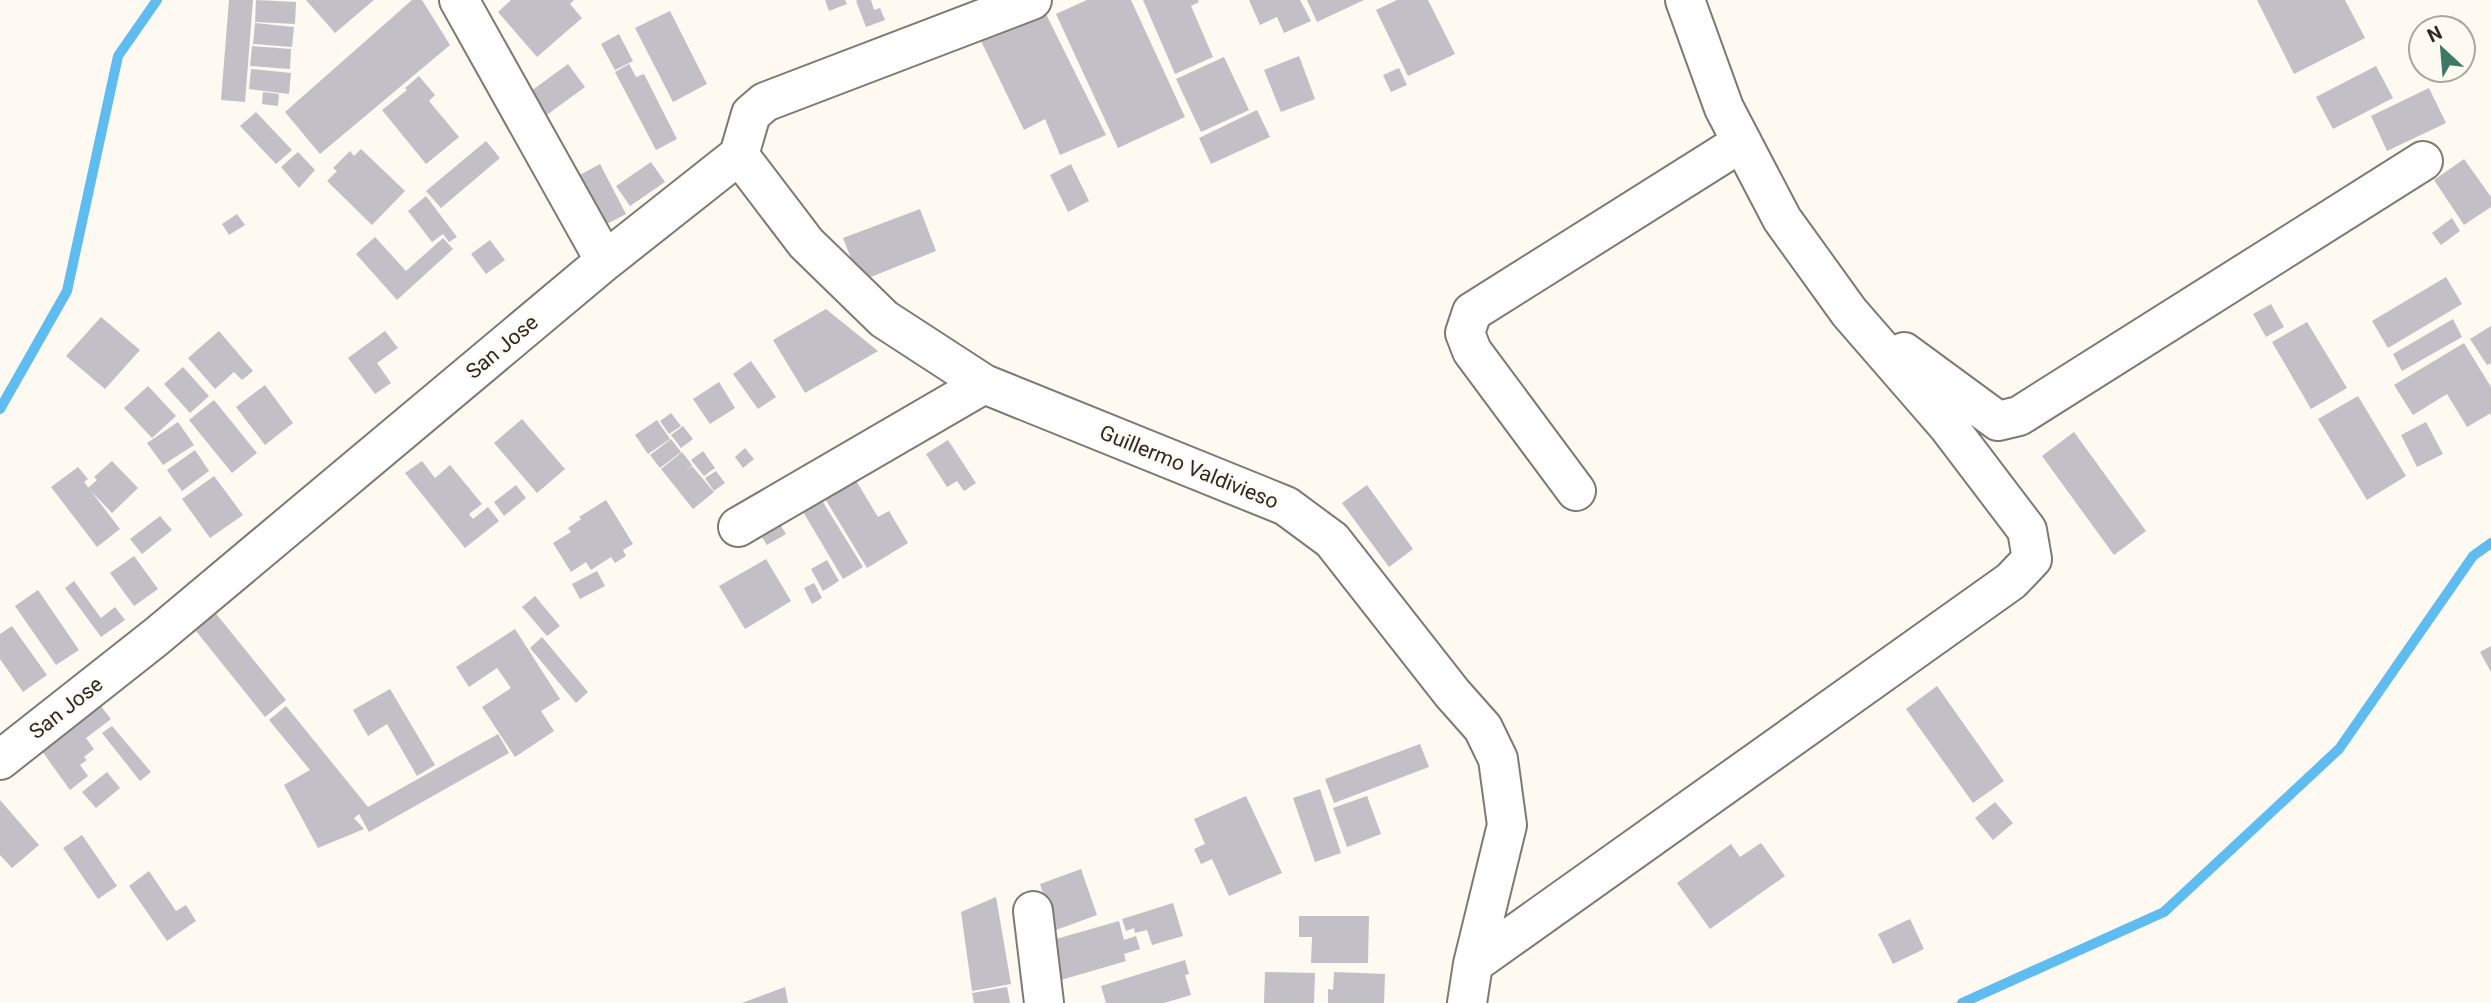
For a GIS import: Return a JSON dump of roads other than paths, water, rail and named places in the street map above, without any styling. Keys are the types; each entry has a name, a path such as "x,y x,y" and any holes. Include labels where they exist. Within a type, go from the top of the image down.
{"street":[{"path":"460,0 605,261"},
{"path":"739,155 751,114 765,103 1031,0"},
{"path":"1473,964 2011,581 2032,559 2026,530 1948,426 1849,312 1782,219 1724,108 1685,0"},
{"path":"1576,491 1472,351 1465,333 1472,312 1742,142"},
{"name":"San Jose","path":"0,760 156,637 605,261 739,155"},
{"name":"Guillermo Valdivieso","path":"739,155 806,243 884,319 984,384 1286,506 1332,540 1452,693 1483,728 1498,759 1507,825 1473,964 1467,1003"},
{"path":"1849,312 1998,421 2019,416 2423,161"},
{"path":"738,527 984,384"},
{"path":"1033,911 1044,1003"}],"waterway":[{"path":"0,409 67,291 118,56 157,0"},
{"path":"1962,1003 2164,912 2339,749 2473,556 2491,543"}]}
